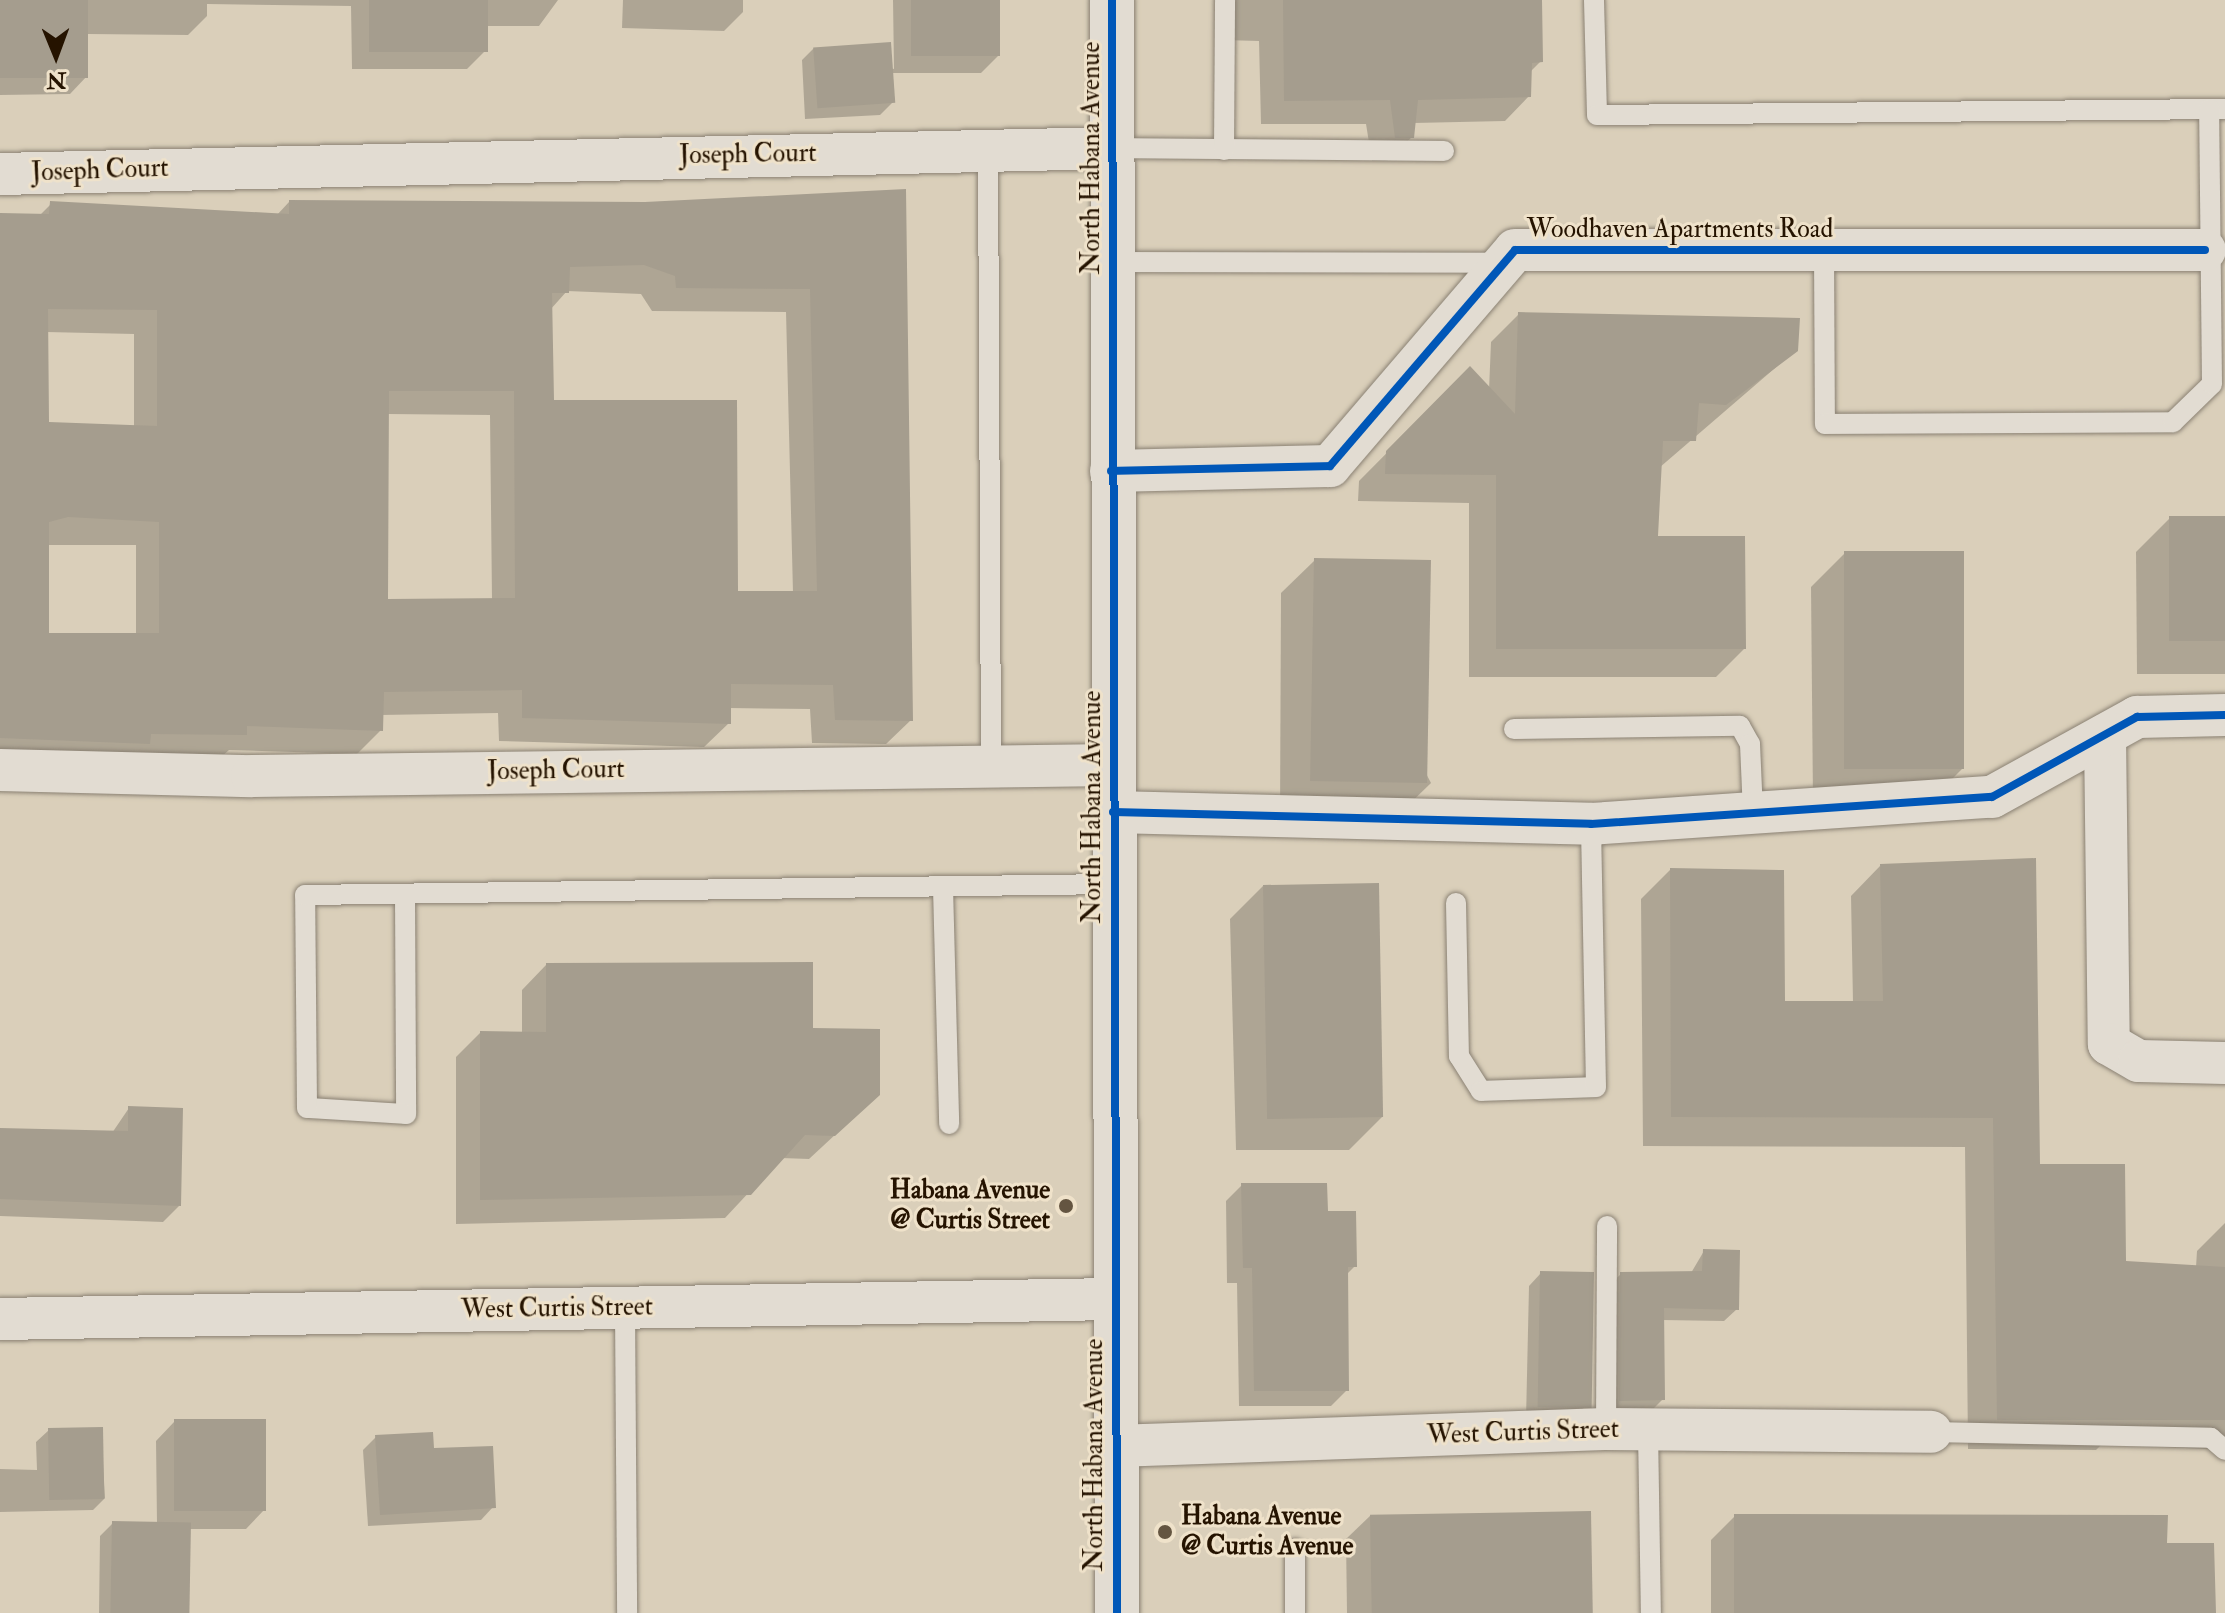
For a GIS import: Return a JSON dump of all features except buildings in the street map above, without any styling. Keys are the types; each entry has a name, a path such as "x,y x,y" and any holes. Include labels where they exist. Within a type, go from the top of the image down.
{"street":[{"name":"North Habana Avenue","path":"1112,0 1111,471 1117,1613"},
{"name":"Joseph Court","path":"0,174 1112,148"},
{"name":"Woodhaven Apartments Road","path":"1111,471 1330,466 1515,250 2205,250"},
{"path":"1113,812 1591,824 1992,797 2137,717 2225,715"},
{"path":"2105,735 2109,1044 2139,1061 2225,1063"},
{"name":"Joseph Court","path":"0,770 252,776 1113,765"},
{"name":"West Curtis Street","path":"0,1319 1114,1299"},
{"name":"West Curtis Street","path":"1115,1446 1606,1429 1931,1432"}],"lane":[{"path":"1224,150 1225,0"},
{"path":"1594,0 1597,115 2217,109 2205,250 2212,384 2173,422 1825,424 1824,249"},
{"path":"1112,148 1444,151"},
{"path":"988,150 991,765"},
{"path":"1111,262 1503,263"},
{"path":"1514,729 1740,726 1750,744 1753,813"},
{"path":"1456,903 1459,1056 1481,1091 1596,1087 1591,824"},
{"path":"405,894 406,1114 307,1108 305,895 1113,884"},
{"path":"943,887 949,1124"},
{"path":"1606,1429 1607,1226"},
{"path":"625,1308 627,1613"},
{"path":"1648,1430 1651,1613"},
{"path":"1931,1432 2218,1444"},
{"path":"1295,1549 1295,1613"}],"cycle path":[{"path":"1112,0 1117,1613"},
{"path":"1111,471 1330,466 1515,250 2205,250"},
{"path":"1113,812 1591,824 1992,797 2137,717 2225,715"}],"place":[{"name":"Habana Avenue @ Curtis Street","path":"1066,1206"},
{"name":"Habana Avenue @ Curtis Avenue","path":"1165,1532"}]}
